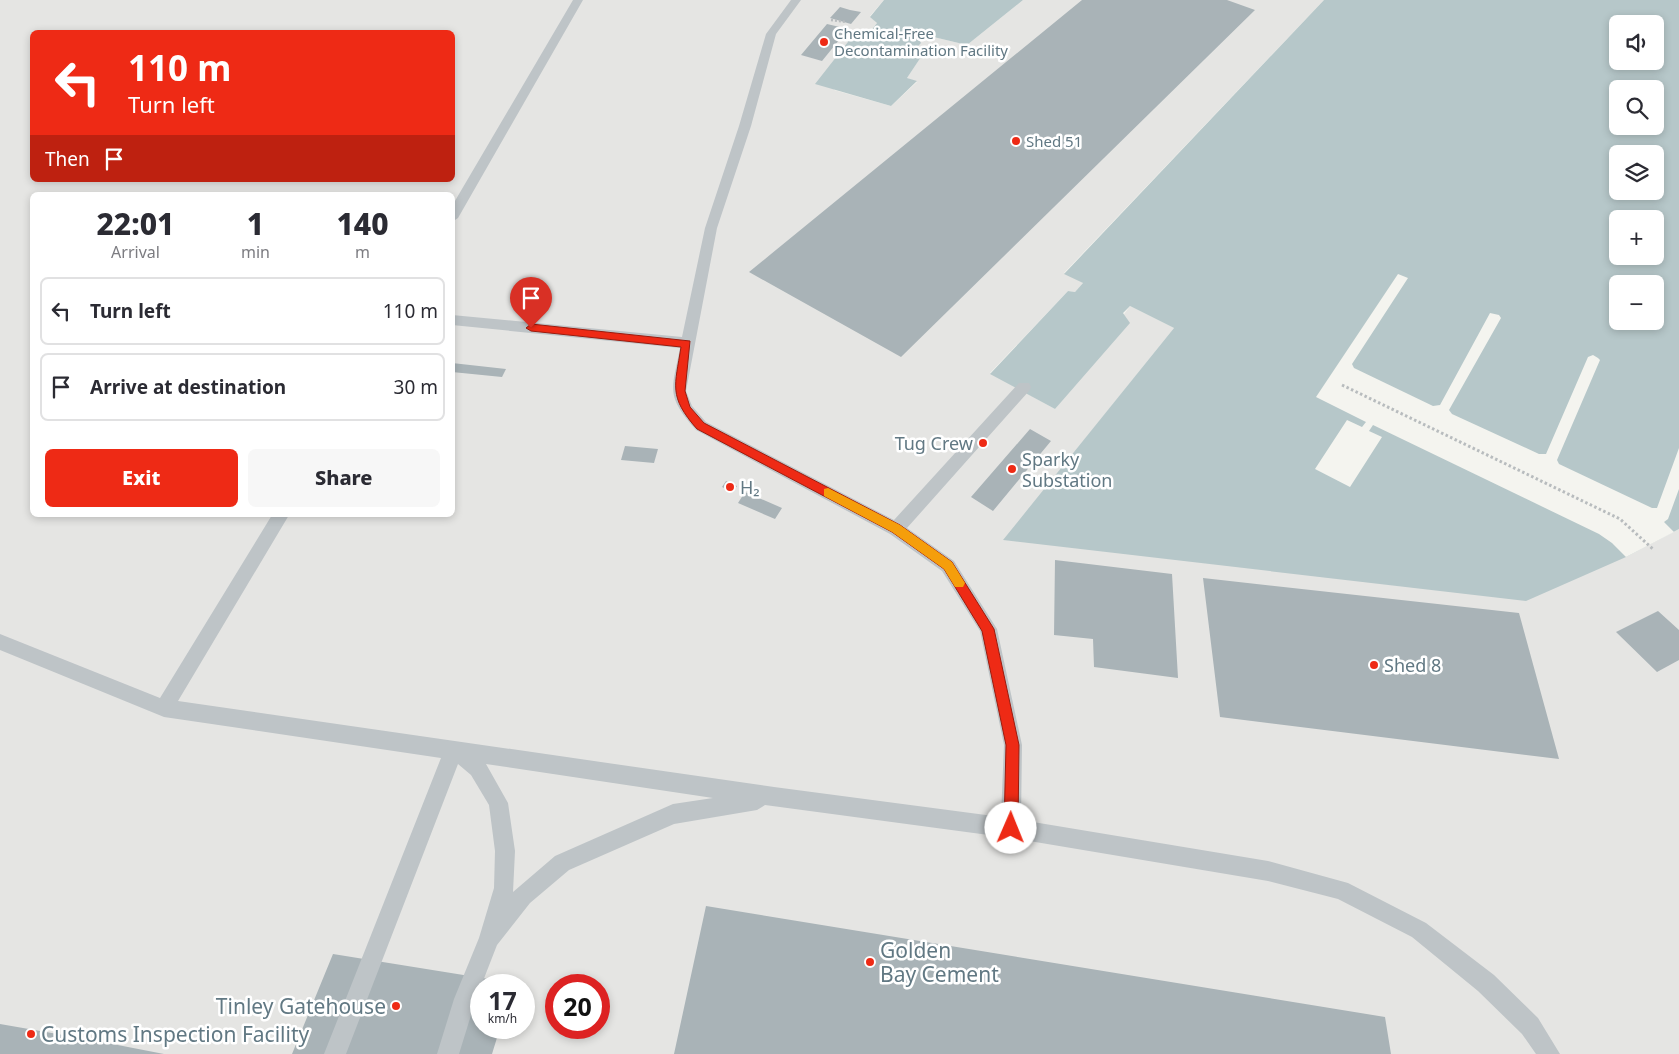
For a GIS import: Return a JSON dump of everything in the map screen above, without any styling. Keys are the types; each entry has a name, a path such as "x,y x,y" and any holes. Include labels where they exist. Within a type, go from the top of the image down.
{"lane":[{"path":"455,213 578,0"},
{"path":"796,0 771,34 745,126 711,228 679,391 686,409 701,426 896,529 948,566 988,629 1013,745 1011,828"},
{"path":"455,320 687,344"},
{"path":"896,529 1024,387"},
{"path":"164,708 279,517"},
{"path":"0,642 164,708 774,797 1011,828 1268,872 1341,890 1420,930 1486,982 1530,1026 1549,1054"},
{"path":"448,1054 465,999 489,938 504,888 504,850 498,803 478,768 454,749"},
{"path":"335,1054 454,749"},
{"path":"489,938 523,896 562,863 673,814 774,797"}],"path":[{"path":"831,20 846,22"},
{"path":"1342,385 1620,518 1654,550"}],"shaded area":[{"path":"0,0 884,0 870,16 877,23 867,36 855,34 834,90 891,106 917,82 907,78 923,54 916,48 921,34 967,45 1023,0 1324,0 1064,273 1083,283 1075,292 1068,291 990,373 1055,409 1130,306 1174,328 1004,540 1626,557 1679,529 1679,1054 0,1054"},
{"path":"884,0 1023,0 967,45 921,34 918,38 921,43 916,48 923,54 907,78 917,81 891,106 815,84 855,33 867,36 877,23 870,17"},
{"path":"1324,0 1679,0 1679,529 1626,557 1526,601 1003,540 1174,328 1130,306 1123,313 1130,323 1055,409 990,374 1068,291 1075,292 1083,283 1064,274"}],"pier":[{"path":"1398,274 1408,278 1352,364 1354,368 1433,406 1440,405 1490,313 1499,315 1501,318 1449,410 1452,414 1539,454 1546,454 1588,357 1593,355 1600,360 1557,460 1559,464 1652,508 1657,508 1679,448 1679,489 1668,519 1664,522 1674,532 1626,557 1612,543 1599,534 1373,425 1369,431 1382,437 1350,487 1315,469 1347,420 1362,427 1366,422 1316,397"}],"building":[{"name":"Shed 51","path":"1082,0 1227,0 1255,10 901,357 749,272"},
{"path":"840,7 861,12 851,24 830,18"},
{"name":"Chemical-Free Decontamination Facility","path":"827,24 848,29 822,61 801,55"},
{"path":"455,363 506,369 502,377 455,372"},
{"name":"Sparky Substation","path":"1030,429 1051,441 993,511 971,497"},
{"path":"625,446 658,449 654,463 621,460"},
{"name":"H₂","path":"726,481 737,486 733,492 722,487"},
{"path":"745,492 782,508 775,519 738,503"},
{"path":"1055,560 1172,574 1178,678 1094,667 1093,639 1054,635"},
{"name":"Shed 8","path":"1203,578 1519,613 1559,759 1220,717"},
{"path":"1658,611 1679,630 1679,660 1657,672 1616,632"},
{"name":"Golden Bay Cement","path":"706,906 1385,1017 1391,1054 674,1054"},
{"name":"Tinley Gatehouse","path":"333,954 470,976 470,1039 497,1039 492,1054 292,1054"},
{"name":"Customs Inspection Facility","path":"0,1024 92,1040 164,1054 0,1054"}],"slow traffic":[{"path":"828,492 896,529 948,566 959,583"}],"place":[{"name":"Chemical-Free Decontamination Facility","path":"824,42"},
{"name":"Shed 51","path":"1016,141"},
{"name":"Tug Crew","path":"983,443"},
{"name":"Sparky Substation","path":"1012,469"},
{"name":"H₂","path":"730,487"},
{"name":"Shed 8","path":"1374,665"},
{"name":"Golden Bay Cement","path":"870,962"},
{"name":"Tinley Gatehouse","path":"396,1006"},
{"name":"Customs Inspection Facility","path":"31,1034"}],"route":[{"path":"531,328 687,344 679,391 686,409 701,426 896,529 948,566 988,629 1013,745 1011,828"}]}
